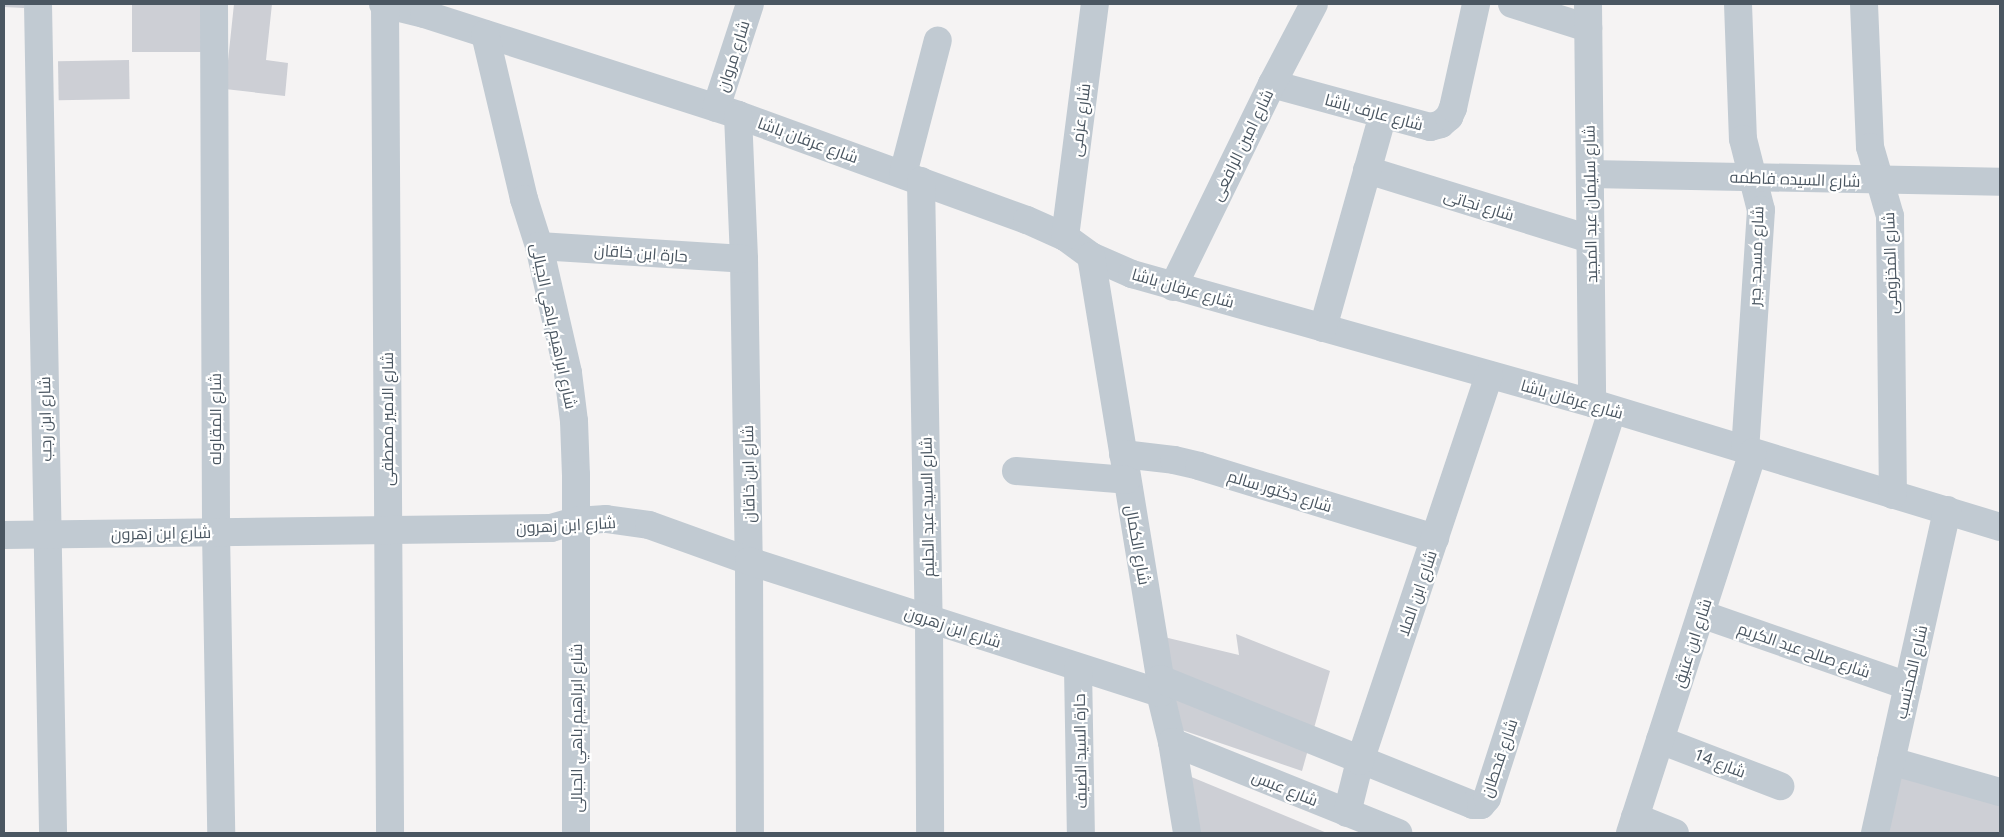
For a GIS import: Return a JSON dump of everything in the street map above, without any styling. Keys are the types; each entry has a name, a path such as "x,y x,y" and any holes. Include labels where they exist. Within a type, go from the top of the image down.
{"street":[{"name":"شارع ابن رجب","path":"38,4 53,833"},
{"name":"شارع المقاوله","path":"214,4 216,532 221,833"},
{"name":"شارع عرفان باشا","path":"384,4 425,9 485,34 727,112 912,178 1027,220 1065,237 1091,256 1132,274 1602,407 2000,526"},
{"name":"شارع الامير مصطفى","path":"384,4 390,833"},
{"name":"شارع مروان","path":"727,112 750,4"},
{"name":"شارع عزمى","path":"1065,237 1095,4"},
{"name":"شارع امين الرافعى","path":"1173,287 1272,84 1314,4"},
{"name":"شارع عارف باشا","path":"1272,84 1430,127 1441,124 1449,117 1454,108 1476,4"},
{"path":"1512,4 1588,16"},
{"name":"شارع مسجد جبر","path":"1738,4 1743,139 1760,210 1749,451"},
{"name":"شارع المخزومى","path":"1864,4 1870,147 1890,216 1893,494"},
{"name":"شارع سليمان عبد المجيد","path":"1588,16 1590,239 1602,407"},
{"name":"شارع ابراهيم باهي الجبالى","path":"485,34 524,199 539,246 568,373 574,422 576,521 576,833"},
{"name":"شارع السيد عبد الحليم","path":"930,833 929,620 912,178 938,40"},
{"name":"شارع ابن خاقان","path":"727,112 744,259 749,561 750,833"},
{"path":"1323,328 1383,114"},
{"name":"شارع نجاتى","path":"1367,170 1590,239"},
{"name":"شارع السيده فاطمه","path":"1590,174 2000,182"},
{"name":"حارة ابن خاقان","path":"539,246 744,259"},
{"name":"شارع الكمال","path":"1091,256 1160,686 1172,742 1187,833"},
{"name":"شارع ابن الملا","path":"1347,812 1360,761 1489,375"},
{"name":"شارع قحطان","path":"1160,686 1473,805 1481,805 1485,802 1602,407"},
{"name":"شارع ابن عتيق","path":"1632,825 1701,614 1749,451"},
{"name":"شارع دكتور سالم","path":"1016,471 1125,467 1174,460 1435,538"},
{"name":"شارع المحتسب","path":"1875,833 1947,510"},
{"name":"شارع ابن زهرون","path":"4,535 551,528 576,521 606,519 649,525 749,561 1078,668 1160,686"},
{"name":"شارع صالح عبد الكريم","path":"1701,614 1908,686"},
{"name":"حارة السيد الضيف","path":"1078,668 1081,833"},
{"name":"شارع 14","path":"1660,740 1780,786"},
{"name":"شارع عبس","path":"1172,742 1398,833"},
{"path":"1891,761 2000,792"},
{"path":"1632,825 1676,833"}],"building":[{"path":"4,4 24,4 24,8 4,7"},
{"path":"132,4 202,4 202,52 132,52"},
{"path":"234,4 272,4 266,60 288,63 285,96 225,89"},
{"path":"129,60 130,99 59,100 58,61"},
{"path":"1236,634 1330,671 1302,771 1179,729 1164,637 1239,655"},
{"path":"1897,772 2000,800 2000,833 1883,833"},
{"path":"1189,776 1327,833 1200,833"}]}
